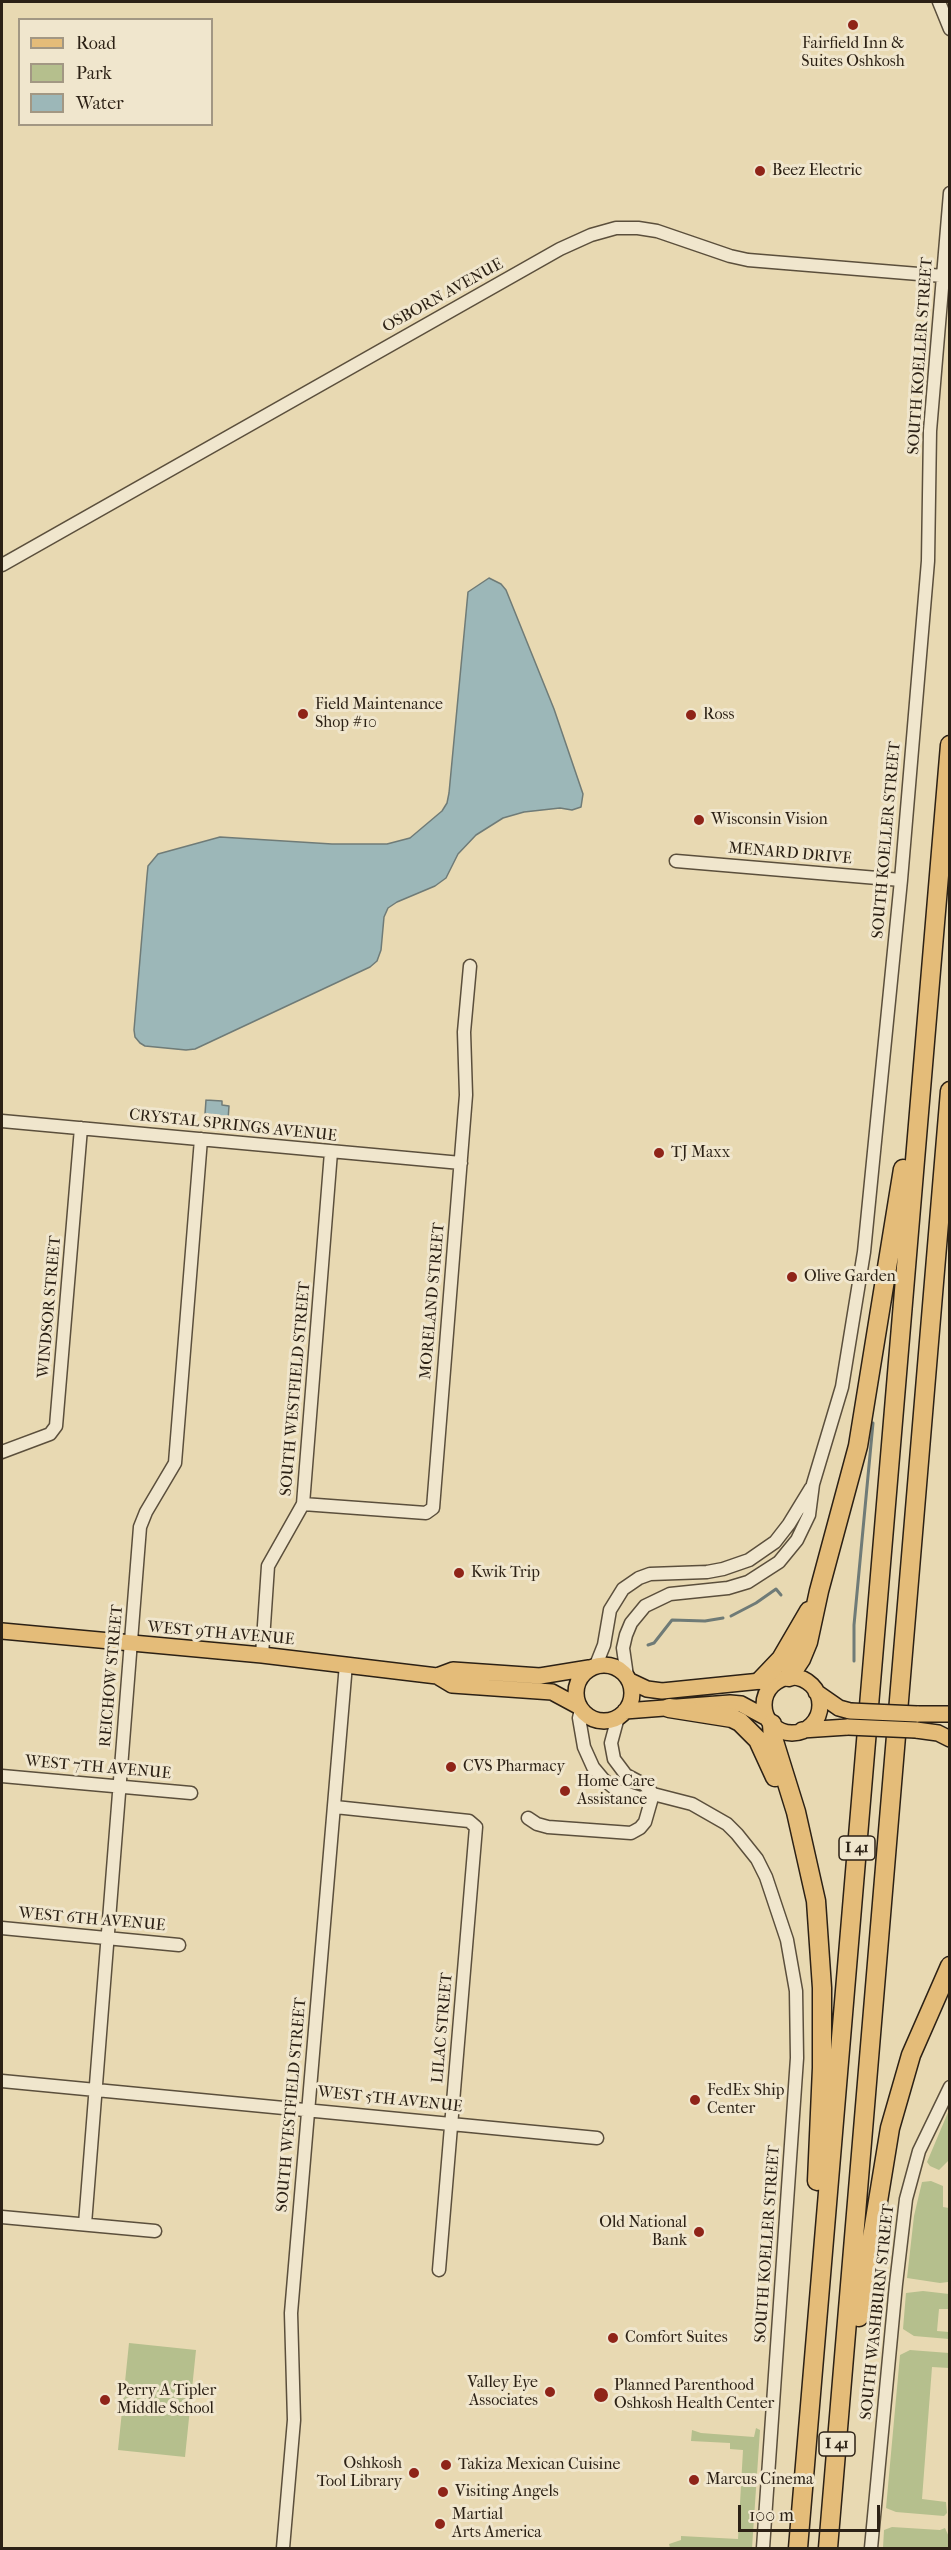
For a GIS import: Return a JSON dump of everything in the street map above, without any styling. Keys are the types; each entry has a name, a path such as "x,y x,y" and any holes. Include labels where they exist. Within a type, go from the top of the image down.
{"highway":[{"name":"I 41","path":"798,2548 950,745"},
{"name":"I 41","path":"828,2548 950,1091"},
{"path":"784,1678 801,1659 808,1642 819,1591 858,1446 903,1167 916,1147"},
{"path":"761,1680 781,1659 819,1591"},
{"path":"669,1708 732,1718 751,1730 758,1740 800,1833"},
{"path":"770,1721 816,1901 820,1943 822,2068 814,2224 820,2282"},
{"path":"846,2339 857,2325 892,2118 911,2055 950,1966"}],"main road":[{"name":"WEST 9TH AVENUE","path":"2,1631 262,1655 437,1676 452,1685 552,1692 580,1708"},
{"path":"950,1714 850,1711 839,1708 816,1692 805,1680 784,1678 662,1691 647,1689 613,1666 592,1667 581,1675 576,1685 575,1696 580,1708 598,1721 608,1721 621,1714 669,1708 741,1704 786,1732 848,1727 916,1730 938,1733 950,1739"},
{"name":"WEST 9TH AVENUE","path":"437,1676 453,1670 540,1676 592,1667"},
{"path":"621,1714 632,1697 628,1678"},
{"path":"770,1721 764,1700 767,1692 784,1678"},
{"path":"802,1730 809,1726 818,1714 819,1699 816,1692"}],"street":[{"path":"939,2 950,29"},
{"name":"SOUTH KOELLER STREET","path":"628,1678 624,1659 626,1635 641,1611 664,1596 738,1586 758,1576 779,1562 804,1529 809,1515 813,1484 842,1387 858,1296 902,880 928,561 930,431 950,193"},
{"name":"OSBORN AVENUE","path":"2,566 551,254 591,235 622,227 638,228 657,231 748,260 943,276"},
{"name":"MENARD DRIVE","path":"676,861 902,880"},
{"name":"MORELAND STREET","path":"303,1504 426,1513 433,1508 467,1082 464,1032 470,966"},
{"name":"CRYSTAL SPRINGS AVENUE","path":"2,1121 461,1163"},
{"name":"WINDSOR STREET","path":"2,1452 50,1434 57,1426 81,1128"},
{"name":"REICHOW STREET","path":"84,2224 140,1527 146,1512 175,1462 201,1139"},
{"name":"SOUTH WESTFIELD STREET","path":"262,1655 268,1566 303,1504 331,1152"},
{"name":"SOUTH KOELLER STREET","path":"592,1667 604,1645 610,1610 623,1589 639,1578 650,1575 706,1572 749,1560 775,1542 813,1484"},
{"name":"SOUTH WESTFIELD STREET","path":"283,2548 294,2420 291,2313 346,1664"},
{"name":"SOUTH KOELLER STREET","path":"580,1708 579,1718 584,1747 593,1767 603,1779 618,1791 639,1798 653,1794 700,1807 727,1824 745,1843 766,1876 778,1907 793,1970 797,2058 763,2548"},
{"name":"SOUTH KOELLER STREET","path":"621,1714 611,1743 616,1764 626,1775 645,1785 653,1794"},
{"name":"WEST 7TH AVENUE","path":"2,1776 191,1792"},
{"path":"528,1818 548,1827 626,1834 635,1831 645,1822 653,1794"},
{"name":"LILAC STREET","path":"335,1807 470,1821 475,1825 477,1833 439,2270"},
{"name":"WEST 6TH AVENUE","path":"2,1928 179,1945"},
{"name":"WEST 5TH AVENUE","path":"2,2081 597,2138"},
{"name":"SOUTH WASHBURN STREET","path":"872,2548 894,2297 906,2199 923,2140 950,2087"},
{"path":"2,2217 155,2231"}],"green space":[{"path":"949,2110 949,2160 939,2170 927,2162"},
{"path":"931,2181 943,2186 943,2207 949,2208 948,2282 907,2278 914,2216 922,2182"},
{"path":"923,2291 949,2294 949,2309 939,2309 937,2331 949,2332 949,2339 914,2336 903,2329 906,2293"},
{"path":"129,2343 196,2350 185,2457 118,2450"},
{"path":"910,2350 949,2353 949,2368 932,2367 922,2499 946,2502 947,2513 944,2516 896,2512 886,2508 900,2355"},
{"path":"756,2428 760,2430 752,2548 670,2548 669,2544 681,2540 681,2536 738,2539 743,2450 730,2449 730,2443 691,2441 692,2430 701,2433 754,2437"},
{"path":"892,2527 940,2530 945,2528 949,2537 949,2548 883,2548 884,2530"}],"water":[{"path":"489,578 501,584 506,590 554,709 583,794 581,807 572,810 560,808 524,812 503,818 476,835 458,854 446,878 435,886 388,908 384,917 381,950 377,961 370,967 195,1049 145,1046 140,1043 135,1037 134,1030 147,876 148,866 158,854 220,837 332,844 387,844 410,838 442,811 449,793 468,592"},
{"path":"206,1100 222,1101 222,1105 229,1106 228,1120 210,1118 210,1114 205,1114"}],"waterway":[{"path":"854,1661 854,1625 873,1423"},
{"path":"731,1616 776,1589 781,1595"},
{"path":"648,1645 654,1643 672,1620 705,1621 723,1618"}],"place":[{"name":"Fairfield Inn & Suites Oshkosh","path":"853,25"},
{"name":"Beez Electric","path":"760,171"},
{"name":"Field Maintenance Shop #10","path":"303,714"},
{"name":"Ross","path":"691,715"},
{"name":"Wisconsin Vision","path":"699,820"},
{"name":"TJ Maxx","path":"659,1153"},
{"name":"Olive Garden","path":"792,1277"},
{"name":"Kwik Trip","path":"459,1573"},
{"name":"CVS Pharmacy","path":"451,1767"},
{"name":"Home Care Assistance","path":"565,1791"},
{"name":"FedEx Ship Center","path":"695,2100"},
{"name":"Old National Bank","path":"699,2232"},
{"name":"Comfort Suites","path":"613,2338"},
{"name":"Valley Eye Associates","path":"550,2392"},
{"name":"Planned Parenthood Oshkosh Health Center","path":"601,2395"},
{"name":"Perry A Tipler Middle School","path":"105,2400"},
{"name":"Takiza Mexican Cuisine","path":"446,2465"},
{"name":"Oshkosh Tool Library","path":"414,2473"},
{"name":"Marcus Cinema","path":"694,2480"},
{"name":"Visiting Angels","path":"443,2492"},
{"name":"Martial Arts America","path":"440,2524"}]}
